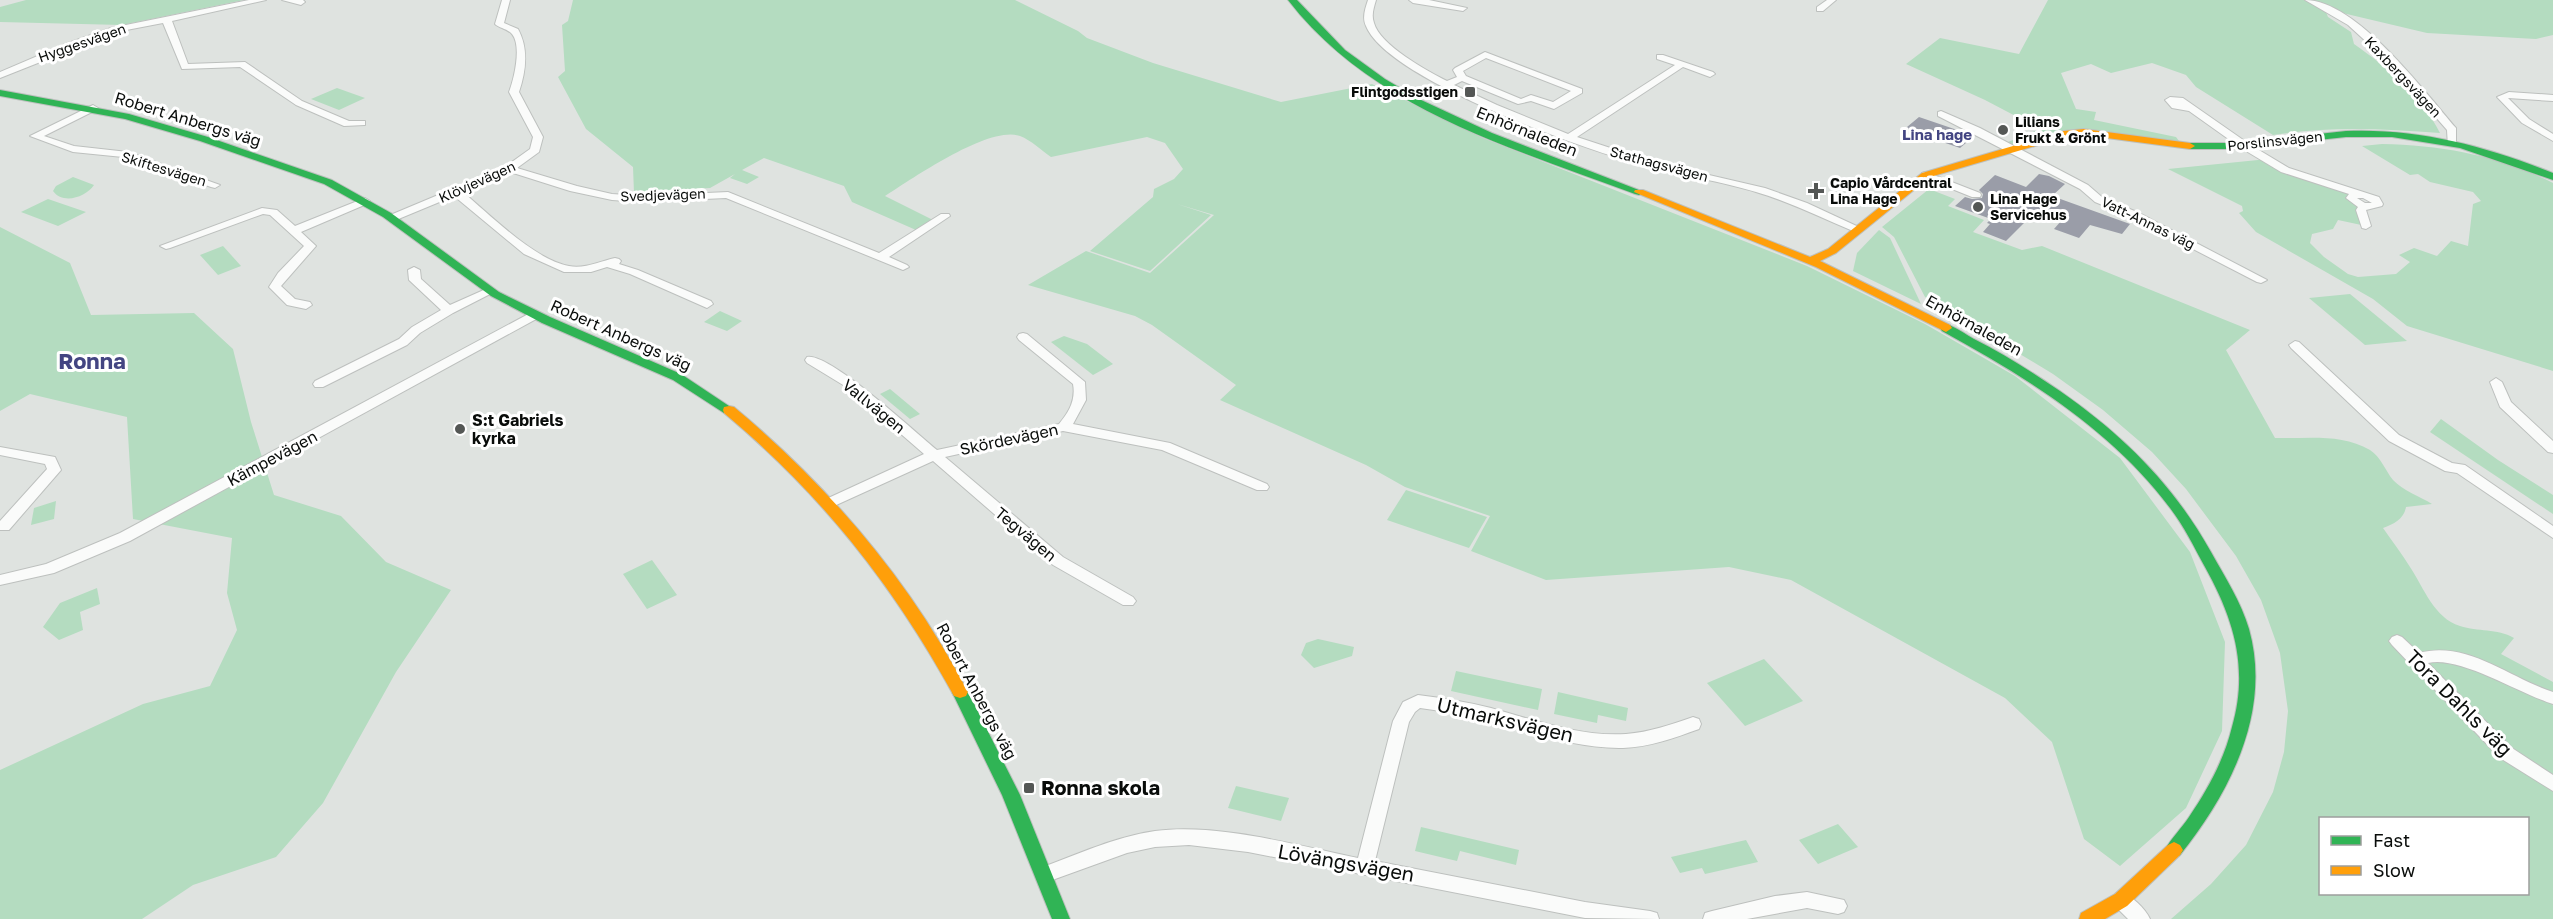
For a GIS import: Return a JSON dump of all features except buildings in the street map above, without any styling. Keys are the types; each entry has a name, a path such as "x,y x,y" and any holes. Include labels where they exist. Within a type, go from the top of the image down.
{"street":[{"name":"Hyggesvägen","path":"0,75 91,37 166,18 262,0"},
{"path":"286,0 301,2"},
{"name":"Klövjevägen","path":"392,218 509,170 535,150 538,137 514,92 521,71 519,40 515,31 499,24 506,0"},
{"name":"Enhörnaleden","path":"1292,0 1309,23 1347,55 1384,81 1446,115 1490,135 1680,207 1811,261 1890,298 1970,340 2025,372 2082,412 2129,455 2175,504 2227,596 2246,647 2245,697 2240,733 2228,769 2200,818 2170,855 2139,881 2121,900 2088,919"},
{"name":"Stathagsvägen","path":"1372,0 1368,16 1375,35 1408,63 1481,102 1570,137 1643,162 1767,192 1857,229"},
{"path":"1413,0 1463,8"},
{"path":"1820,9 1832,0"},
{"name":"Kaxbergsvägen","path":"2309,0 2357,28 2385,56 2452,130 2452,144"},
{"path":"166,18 185,66 242,64 299,103 348,124 362,123"},
{"path":"1446,85 1462,78 1521,102 1531,98 1554,106 1579,91 1485,55 1458,70 1462,78"},
{"path":"1660,57 1710,74"},
{"path":"1570,137 1682,64"},
{"name":"Robert Anbergs väg","path":"0,93 93,108 208,140 314,177 365,201 392,218 445,260 490,291 534,315 636,357 704,392 738,416 765,439 829,503 920,620 994,754 1061,919"},
{"path":"2553,98 2510,95 2502,97 2514,111 2538,131 2553,138"},
{"name":"Skiftesvägen","path":"93,108 35,136 73,149 124,154 215,185"},
{"path":"2189,108 2285,170 2363,200 2361,210 2366,226"},
{"name":"Vatt-Annas väg","path":"1941,114 2084,187 2099,200 2133,214 2261,280"},
{"name":"Porslinsvägen","path":"1811,261 1832,251 1926,176 2056,135 2077,132 2182,144 2245,146 2367,133 2402,135 2452,144 2511,160 2553,177"},
{"name":"Svedjevägen","path":"509,170 612,197 632,198 708,193 728,195 903,267"},
{"path":"1926,176 1976,195"},
{"path":"456,192 528,252 568,270 591,269 611,263 707,304"},
{"path":"295,230 365,201"},
{"path":"166,246 262,211 273,212 310,246 302,259 279,277 275,287 291,302 306,305"},
{"path":"880,257 945,216"},
{"path":"414,270 415,280 449,310"},
{"path":"319,384 404,342 416,330 449,310 490,291"},
{"name":"Kämpevägen","path":"0,580 49,569 125,537 534,315"},
{"path":"1023,337 1079,382 1083,390 1070,420 1063,427"},
{"path":"2295,345 2394,438 2450,468 2460,468 2553,533"},
{"name":"Vallvägen","path":"811,360 852,386 934,455"},
{"path":"2496,382 2505,404 2553,449"},
{"name":"Skördevägen","path":"829,503 934,455 1063,427 1165,447 1262,487"},
{"path":"0,451 50,460 54,470 4,526"},
{"name":"Tegvägen","path":"934,455 1058,561 1128,601"},
{"name":"Tora Dahls väg","path":"2397,641 2481,730 2506,753 2553,784"},
{"path":"2416,660 2433,654 2453,656 2535,693 2553,698"},
{"name":"Utmarksvägen","path":"1365,865 1401,721 1408,707 1418,701 1462,708 1575,738 1603,741 1651,739 1671,735 1693,724"},
{"name":"Lövängsvägen","path":"1044,875 1116,848 1164,839 1196,838 1248,844 1365,865 1585,910 1650,919"},
{"path":"1712,919 1785,902 1807,900 1838,906"},
{"path":"2121,900 2141,919"}],"green space":[{"path":"26,0 244,0 122,25 0,22 0,7"},
{"path":"573,0 1015,0 1078,31 1087,38 1153,63 1281,102 1372,84 1483,138 1807,266 1925,324 2015,376 2120,458 2190,552 2225,642 2222,731 2186,808 2120,866 2084,839 2052,742 2005,698 1791,580 1729,567 1546,580 1471,551 1490,516 1405,487 1366,465 1220,400 1236,385 1152,325 1135,316 1028,285 1086,251 1150,273 1214,215 1177,204 1211,215 1150,271 1090,251 1153,197 1154,189 1174,179 1183,169 1165,143 1147,137 1051,157 1020,136 1006,135 990,138 931,167 885,196 933,220 916,230 852,202 844,186 764,158 742,170 759,177 747,184 730,178 735,174 710,188 634,193 633,167 586,129 558,77 565,71 562,25 568,21"},
{"path":"2048,0 2553,0 2553,35 2536,39 2427,33 2334,11 2326,12 2328,17 2351,32 2354,44 2403,83 2423,106 2440,133 2336,129 2273,135 2196,87 2186,75 2152,63 2111,73 2091,64 2061,73 2076,109 2096,112 2094,120 2176,137 2182,145 2084,132 2013,150 2003,144 2040,129 1985,100 1906,64 1940,38 2019,54"},
{"path":"337,88 365,98 339,110 311,99"},
{"path":"2382,144 2427,147 2470,154 2512,166 2553,183 2553,371 2407,326 2373,299 2256,232 2239,213 2243,211 2242,206 2168,169 2268,159 2276,165 2342,187 2364,206 2366,226 2338,220 2333,229 2312,234 2310,243 2324,257 2348,274 2358,277 2396,274 2410,262 2399,255 2414,248 2437,256 2451,241 2468,246 2473,204 2481,201 2473,192 2430,182 2418,174 2410,175 2362,146"},
{"path":"73,177 94,185 86,193 74,198 62,198 53,191 56,186"},
{"path":"1929,189 1955,199 1948,206 1984,220 1973,232 2022,250 2042,246 2250,330 2226,350 2275,438 2336,439 2359,445 2377,456 2397,484 2432,504 2406,507 2398,520 2383,528 2430,601 2443,616 2460,626 2501,633 2514,638 2501,654 2553,682 2553,698 2549,698 2553,706 2553,919 2171,919 2211,884 2246,845 2273,792 2284,752 2288,711 2280,653 2261,600 2236,556 2186,489 2152,452 2103,410 2053,374 1925,297 1894,237 1882,227"},
{"path":"48,199 86,212 58,226 21,212"},
{"path":"0,227 70,263 91,315 194,313 233,349 251,422 274,495 341,516 386,562 451,590 396,672 323,803 276,857 193,885 142,919 0,919 0,770 143,704 210,686 237,630 227,593 232,538 133,519 127,417 30,394 0,411"},
{"path":"1879,230 1890,238 1921,304 1853,271 1857,253"},
{"path":"223,246 241,266 218,275 200,255"},
{"path":"2350,294 2407,341 2365,345 2309,298"},
{"path":"720,311 742,321 727,331 704,322"},
{"path":"1064,336 1087,344 1113,364 1093,375 1051,342"},
{"path":"890,389 920,414 910,419 880,394"},
{"path":"2441,419 2498,460 2553,495 2553,514 2430,432"},
{"path":"1406,490 1487,517 1469,548 1387,520"},
{"path":"56,501 54,519 31,525 34,508"},
{"path":"652,560 677,595 647,609 623,574"},
{"path":"97,588 100,604 80,612 83,630 59,640 43,627 60,603"},
{"path":"1318,639 1354,647 1352,656 1314,668 1301,655 1306,643"},
{"path":"1764,659 1803,701 1745,726 1707,683"},
{"path":"1456,671 1542,689 1538,710 1451,691"},
{"path":"1558,692 1628,708 1626,721 1598,715 1597,723 1554,714"},
{"path":"1236,786 1289,798 1281,821 1228,808"},
{"path":"1838,824 1858,847 1818,864 1799,840"},
{"path":"1421,827 1519,850 1516,865 1460,851 1457,861 1415,851"},
{"path":"1746,840 1758,862 1705,874 1702,868 1680,873 1671,857"}],"traffic: fast":[{"path":"1292,0 1342,51 1381,81 1416,101 1489,136 1639,192"},
{"path":"0,93 126,116 204,139 328,182 387,215 495,294 546,320 677,377 729,410"},
{"path":"2190,146 2235,146 2368,133 2416,136 2485,152 2553,177"},
{"path":"1946,328 2037,381 2121,446 2146,471 2180,512 2219,578 2234,610 2242,631 2247,670 2246,698 2241,726 2233,754 2221,780 2191,829 2174,850"},
{"path":"960,692 1011,795 1061,919"}],"traffic: slow":[{"path":"1811,261 1832,251 1926,175 2068,133 2084,132 2190,146"},
{"path":"1639,192 1820,265 1946,328"},
{"path":"729,410 797,471 859,539 914,613 960,692"},
{"path":"2088,919 2121,900 2174,850"}],"place":[{"name":"Flintgodsstigen","path":"1470,92"},
{"name":"Lilians Frukt & Grönt","path":"2003,130"},
{"name":"Capio Vårdcentral Lina Hage","path":"1816,191"},
{"name":"Lina Hage Servicehus","path":"1978,207"},
{"name":"S:t Gabriels kyrka","path":"460,429"},
{"name":"Ronna skola","path":"1029,788"}],"district":[{"name":"Lina hage","path":"1937,135"},
{"name":"Ronna","path":"92,361"}]}
